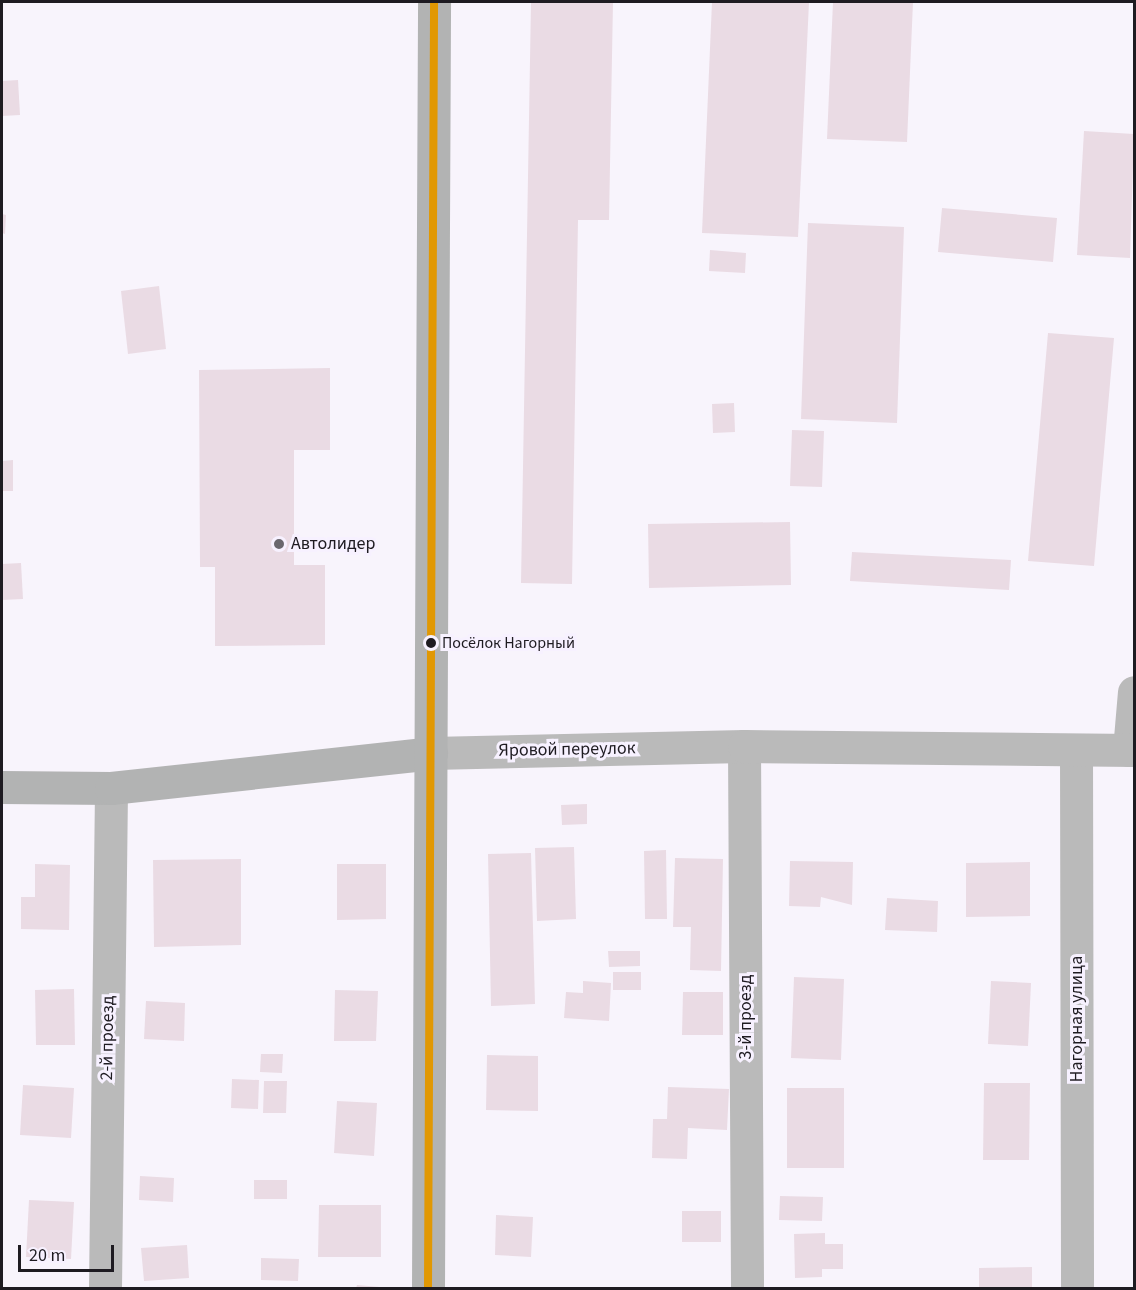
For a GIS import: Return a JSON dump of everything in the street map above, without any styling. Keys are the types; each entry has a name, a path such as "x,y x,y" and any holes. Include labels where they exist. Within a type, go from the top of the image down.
{"main road":[{"path":"428,1288 434,2"},
{"name":"Яровой переулок","path":"2,787 111,788 431,753"}],"street":[{"path":"1132,750 1134,692"},
{"name":"Яровой переулок","path":"431,753 744,746 1132,750"},
{"name":"3-й проезд","path":"744,746 747,1288"},
{"name":"Нагорная улица","path":"1076,750 1077,1288"},
{"name":"2-й проезд","path":"105,1288 111,788"}],"building":[{"path":"531,2 613,2 609,220 578,220 572,584 521,583"},
{"path":"712,2 809,2 798,237 702,233"},
{"path":"833,2 913,2 907,142 827,139"},
{"path":"18,80 20,115 2,116 2,81"},
{"path":"1084,131 1134,134 1130,258 1077,255"},
{"path":"942,208 1057,218 1053,262 938,252"},
{"path":"2,214 6,215 5,234 2,233"},
{"path":"808,223 904,227 897,423 801,419"},
{"path":"710,250 746,253 745,273 709,271"},
{"path":"159,286 166,349 128,354 121,291"},
{"path":"1048,333 1114,338 1094,566 1028,561"},
{"path":"330,368 330,450 294,450 294,565 325,565 325,645 215,646 215,567 200,567 199,370"},
{"path":"734,403 735,432 713,433 712,404"},
{"path":"792,430 824,431 822,487 790,486"},
{"path":"13,460 13,491 2,491 2,461"},
{"path":"790,522 791,585 649,588 648,524"},
{"path":"852,552 1011,560 1009,590 850,581"},
{"path":"21,563 23,599 2,600 2,564"},
{"path":"587,804 587,824 562,825 561,805"},
{"path":"574,847 576,919 537,921 535,848"},
{"path":"666,850 667,919 645,919 644,851"},
{"path":"531,853 535,1004 491,1006 488,854"},
{"path":"675,858 723,859 721,971 690,970 691,927 673,927"},
{"path":"241,859 241,945 154,947 153,860"},
{"path":"790,861 853,862 852,905 821,897 820,907 789,906"},
{"path":"1030,862 1030,916 966,917 966,863"},
{"path":"35,864 70,865 69,930 21,929 21,897 35,897"},
{"path":"337,864 386,864 386,919 337,920"},
{"path":"887,898 938,901 937,932 885,930"},
{"path":"608,951 640,951 640,966 609,967"},
{"path":"613,972 641,972 641,990 613,990"},
{"path":"794,977 844,979 841,1060 791,1058"},
{"path":"583,981 611,983 609,1021 564,1018 566,992 583,993"},
{"path":"991,981 1031,983 1028,1046 988,1044"},
{"path":"74,989 75,1045 36,1045 35,990"},
{"path":"335,990 378,991 376,1041 334,1041"},
{"path":"683,992 723,992 723,1035 682,1035"},
{"path":"146,1001 185,1003 184,1041 144,1039"},
{"path":"261,1054 283,1054 282,1073 260,1072"},
{"path":"487,1055 538,1056 538,1111 486,1110"},
{"path":"232,1079 259,1080 258,1109 231,1108"},
{"path":"264,1081 287,1081 286,1113 263,1113"},
{"path":"984,1083 1030,1083 1029,1160 983,1160"},
{"path":"23,1085 74,1088 71,1138 20,1135"},
{"path":"668,1087 729,1089 727,1130 688,1128 687,1159 652,1158 653,1119 667,1119"},
{"path":"787,1088 844,1088 844,1168 787,1168"},
{"path":"337,1101 377,1103 374,1156 334,1153"},
{"path":"140,1176 174,1178 173,1202 139,1200"},
{"path":"254,1180 287,1180 287,1199 254,1199"},
{"path":"780,1196 823,1197 822,1221 779,1220"},
{"path":"29,1200 74,1202 71,1259 26,1257"},
{"path":"319,1205 381,1205 381,1257 318,1257"},
{"path":"682,1211 721,1211 721,1242 682,1242"},
{"path":"496,1215 533,1217 531,1257 495,1255"},
{"path":"825,1233 825,1244 843,1244 843,1269 822,1269 822,1277 795,1278 794,1234"},
{"path":"187,1245 189,1278 144,1281 141,1248"},
{"path":"261,1258 299,1259 298,1281 261,1280"},
{"path":"1032,1267 1032,1288 979,1288 979,1268"},
{"path":"357,1285 380,1287 380,1288 356,1288"}],"transit line":[{"path":"428,1288 434,2"}],"place":[{"name":"Автолидер","path":"279,544"},
{"name":"Посёлок Нагорный","path":"431,643"}]}
